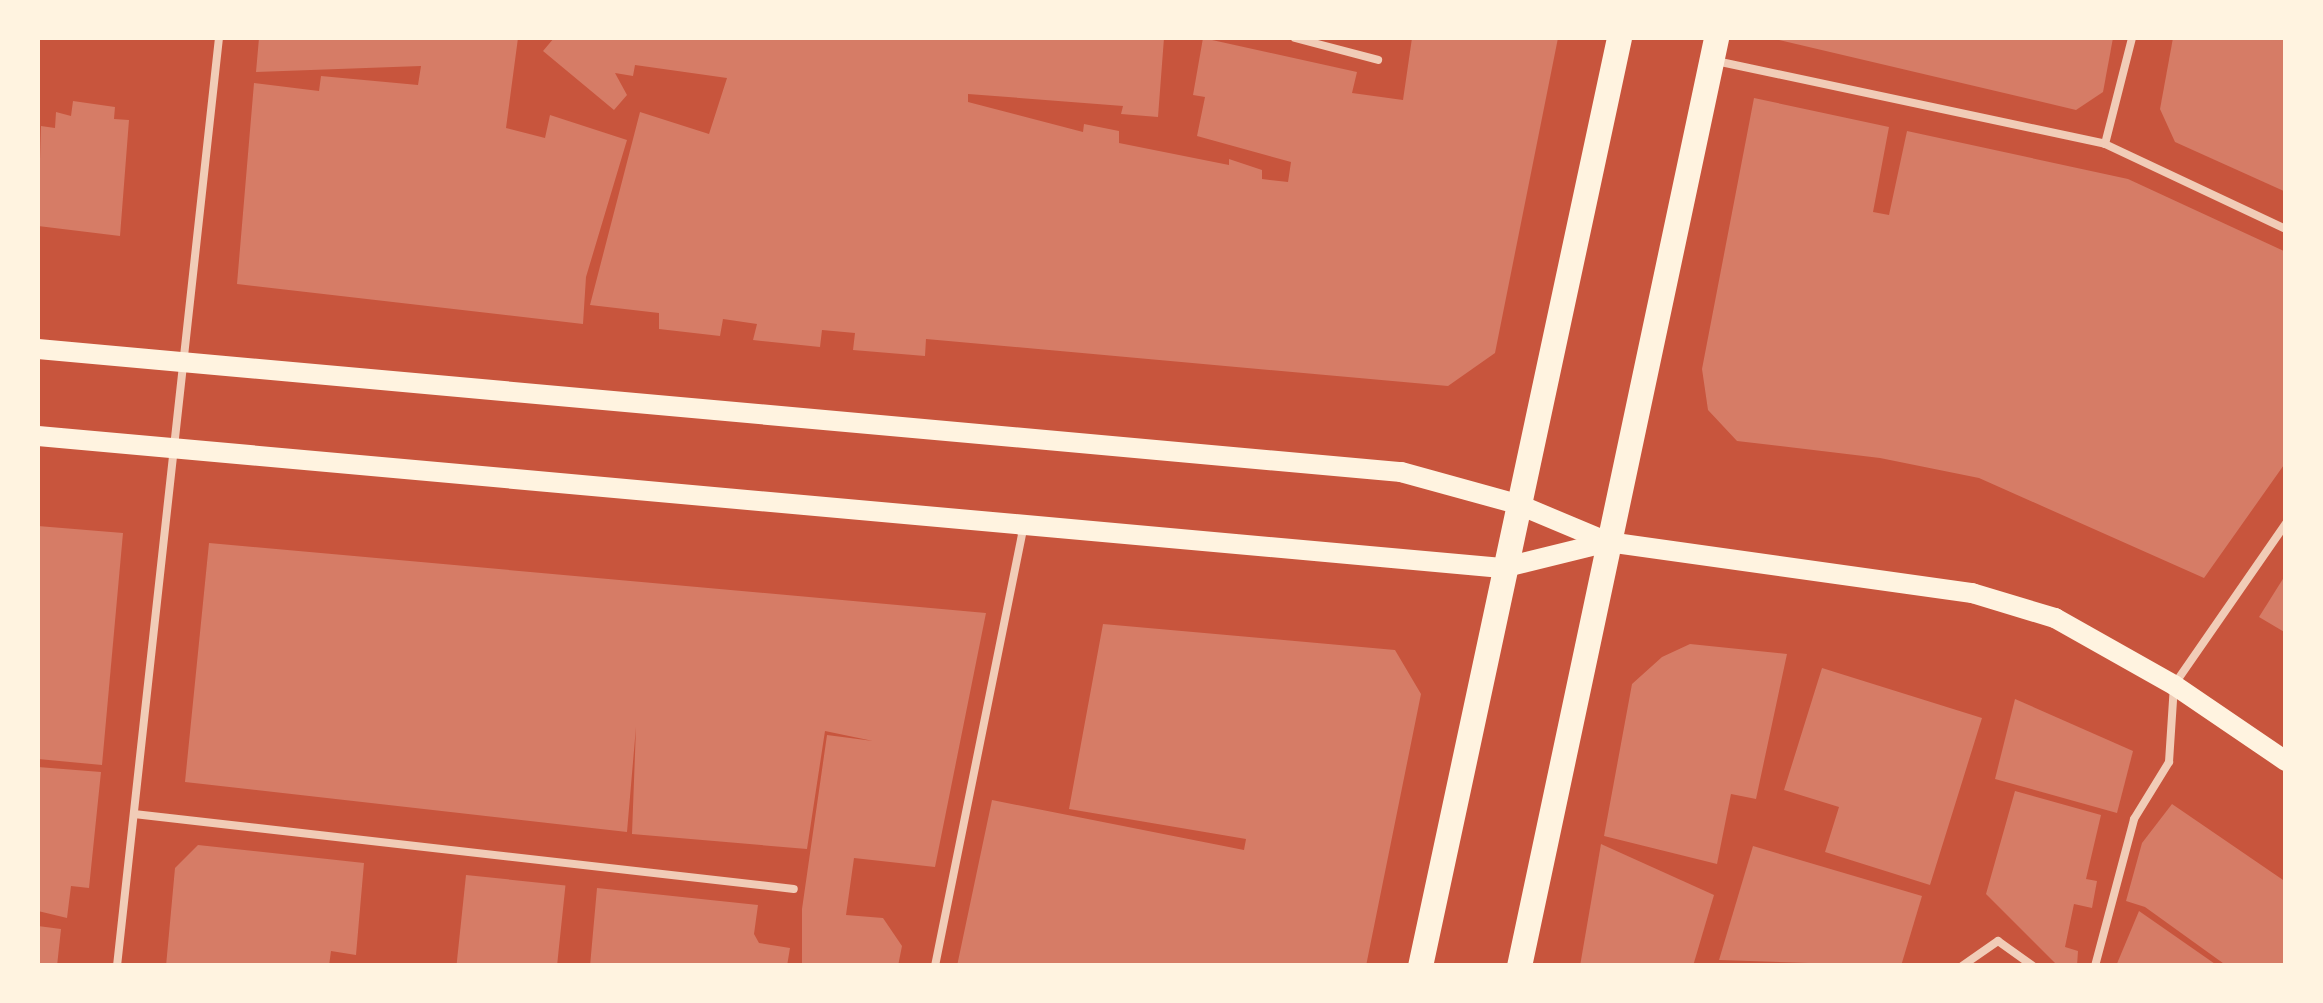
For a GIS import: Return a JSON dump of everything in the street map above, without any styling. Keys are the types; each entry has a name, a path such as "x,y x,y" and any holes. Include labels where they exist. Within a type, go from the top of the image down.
{"main road":[{"path":"1420,966 1502,568 1619,38"},
{"path":"1519,966 1714,49"},
{"path":"38,349 1402,472 1516,504 1608,542 1972,593 2055,618 2174,685 2286,761"},
{"path":"38,436 1023,528 1502,568 1608,542"}],"lane":[{"path":"117,966 179,362 219,38"},
{"path":"1294,38 1378,60"},
{"path":"2105,144 2132,38"},
{"path":"1714,49 2105,144 2286,229"},
{"path":"2094,966 2134,819 2169,762 2174,685 2286,523"},
{"path":"935,966 1023,528"},
{"path":"134,814 794,888"},
{"path":"1962,966 1998,941 2034,966"}],"building":[{"path":"259,38 518,38 506,128 545,138 550,115 627,140 586,277 583,324 237,284 254,83 319,91 321,76 418,85 421,66 256,72"},
{"path":"554,38 1164,38 1158,117 1121,114 1123,106 968,94 968,102 1083,132 1084,124 1119,131 1119,143 1229,165 1229,159 1262,170 1262,179 1288,182 1291,162 1197,136 1205,97 1193,95 1203,38 1357,72 1352,93 1403,100 1412,38 1558,38 1495,353 1448,386 926,339 925,356 853,350 855,333 822,330 820,347 753,340 757,324 723,319 720,336 659,329 659,313 590,305 640,112 709,134 727,78 635,65 633,76 615,73 627,95 614,110 543,51"},
{"path":"1771,38 2113,38 2103,92 2076,110"},
{"path":"2173,38 2286,38 2286,192 2175,142 2160,109"},
{"path":"1754,98 1889,127 1873,212 1889,215 1907,131 2128,179 2286,252 2286,462 2204,578 1979,478 1880,458 1737,441 1708,410 1702,369"},
{"path":"73,101 115,107 114,119 129,120 120,236 38,226 41,126 55,128 56,112 71,116"},
{"path":"38,526 123,533 102,765 38,759"},
{"path":"209,543 986,613 935,867 854,858 846,915 883,918 902,946 898,966 802,966 802,909 827,735 873,741 825,731 807,849 632,834 636,727 627,832 185,782"},
{"path":"2286,574 2286,633 2259,617"},
{"path":"1103,624 1395,650 1421,694 1366,966 957,966 992,800 1244,850 1246,839 1069,809"},
{"path":"1690,644 1787,654 1756,799 1731,794 1717,864 1604,836 1632,684 1662,657"},
{"path":"1822,668 1982,718 1930,885 1825,852 1839,807 1784,790"},
{"path":"2015,699 2133,751 2117,813 1995,779"},
{"path":"38,767 101,772 89,888 71,886 67,918 38,911"},
{"path":"2015,791 2101,815 2086,879 2097,881 2092,908 2074,904 2065,947 2078,951 2077,966 2058,966 1986,894"},
{"path":"2172,804 2286,882 2286,966 2227,966 2145,907 2126,901 2142,843"},
{"path":"1601,844 1714,895 1693,966 1580,966"},
{"path":"198,845 364,863 356,955 331,951 329,966 166,966 175,868"},
{"path":"1753,846 1922,896 1901,966 1719,960"},
{"path":"466,875 565,885 557,966 456,966"},
{"path":"597,888 758,905 754,934 759,943 790,948 787,966 590,966"},
{"path":"2139,911 2218,966 2116,966"},
{"path":"38,926 61,929 57,966 38,966"}]}
